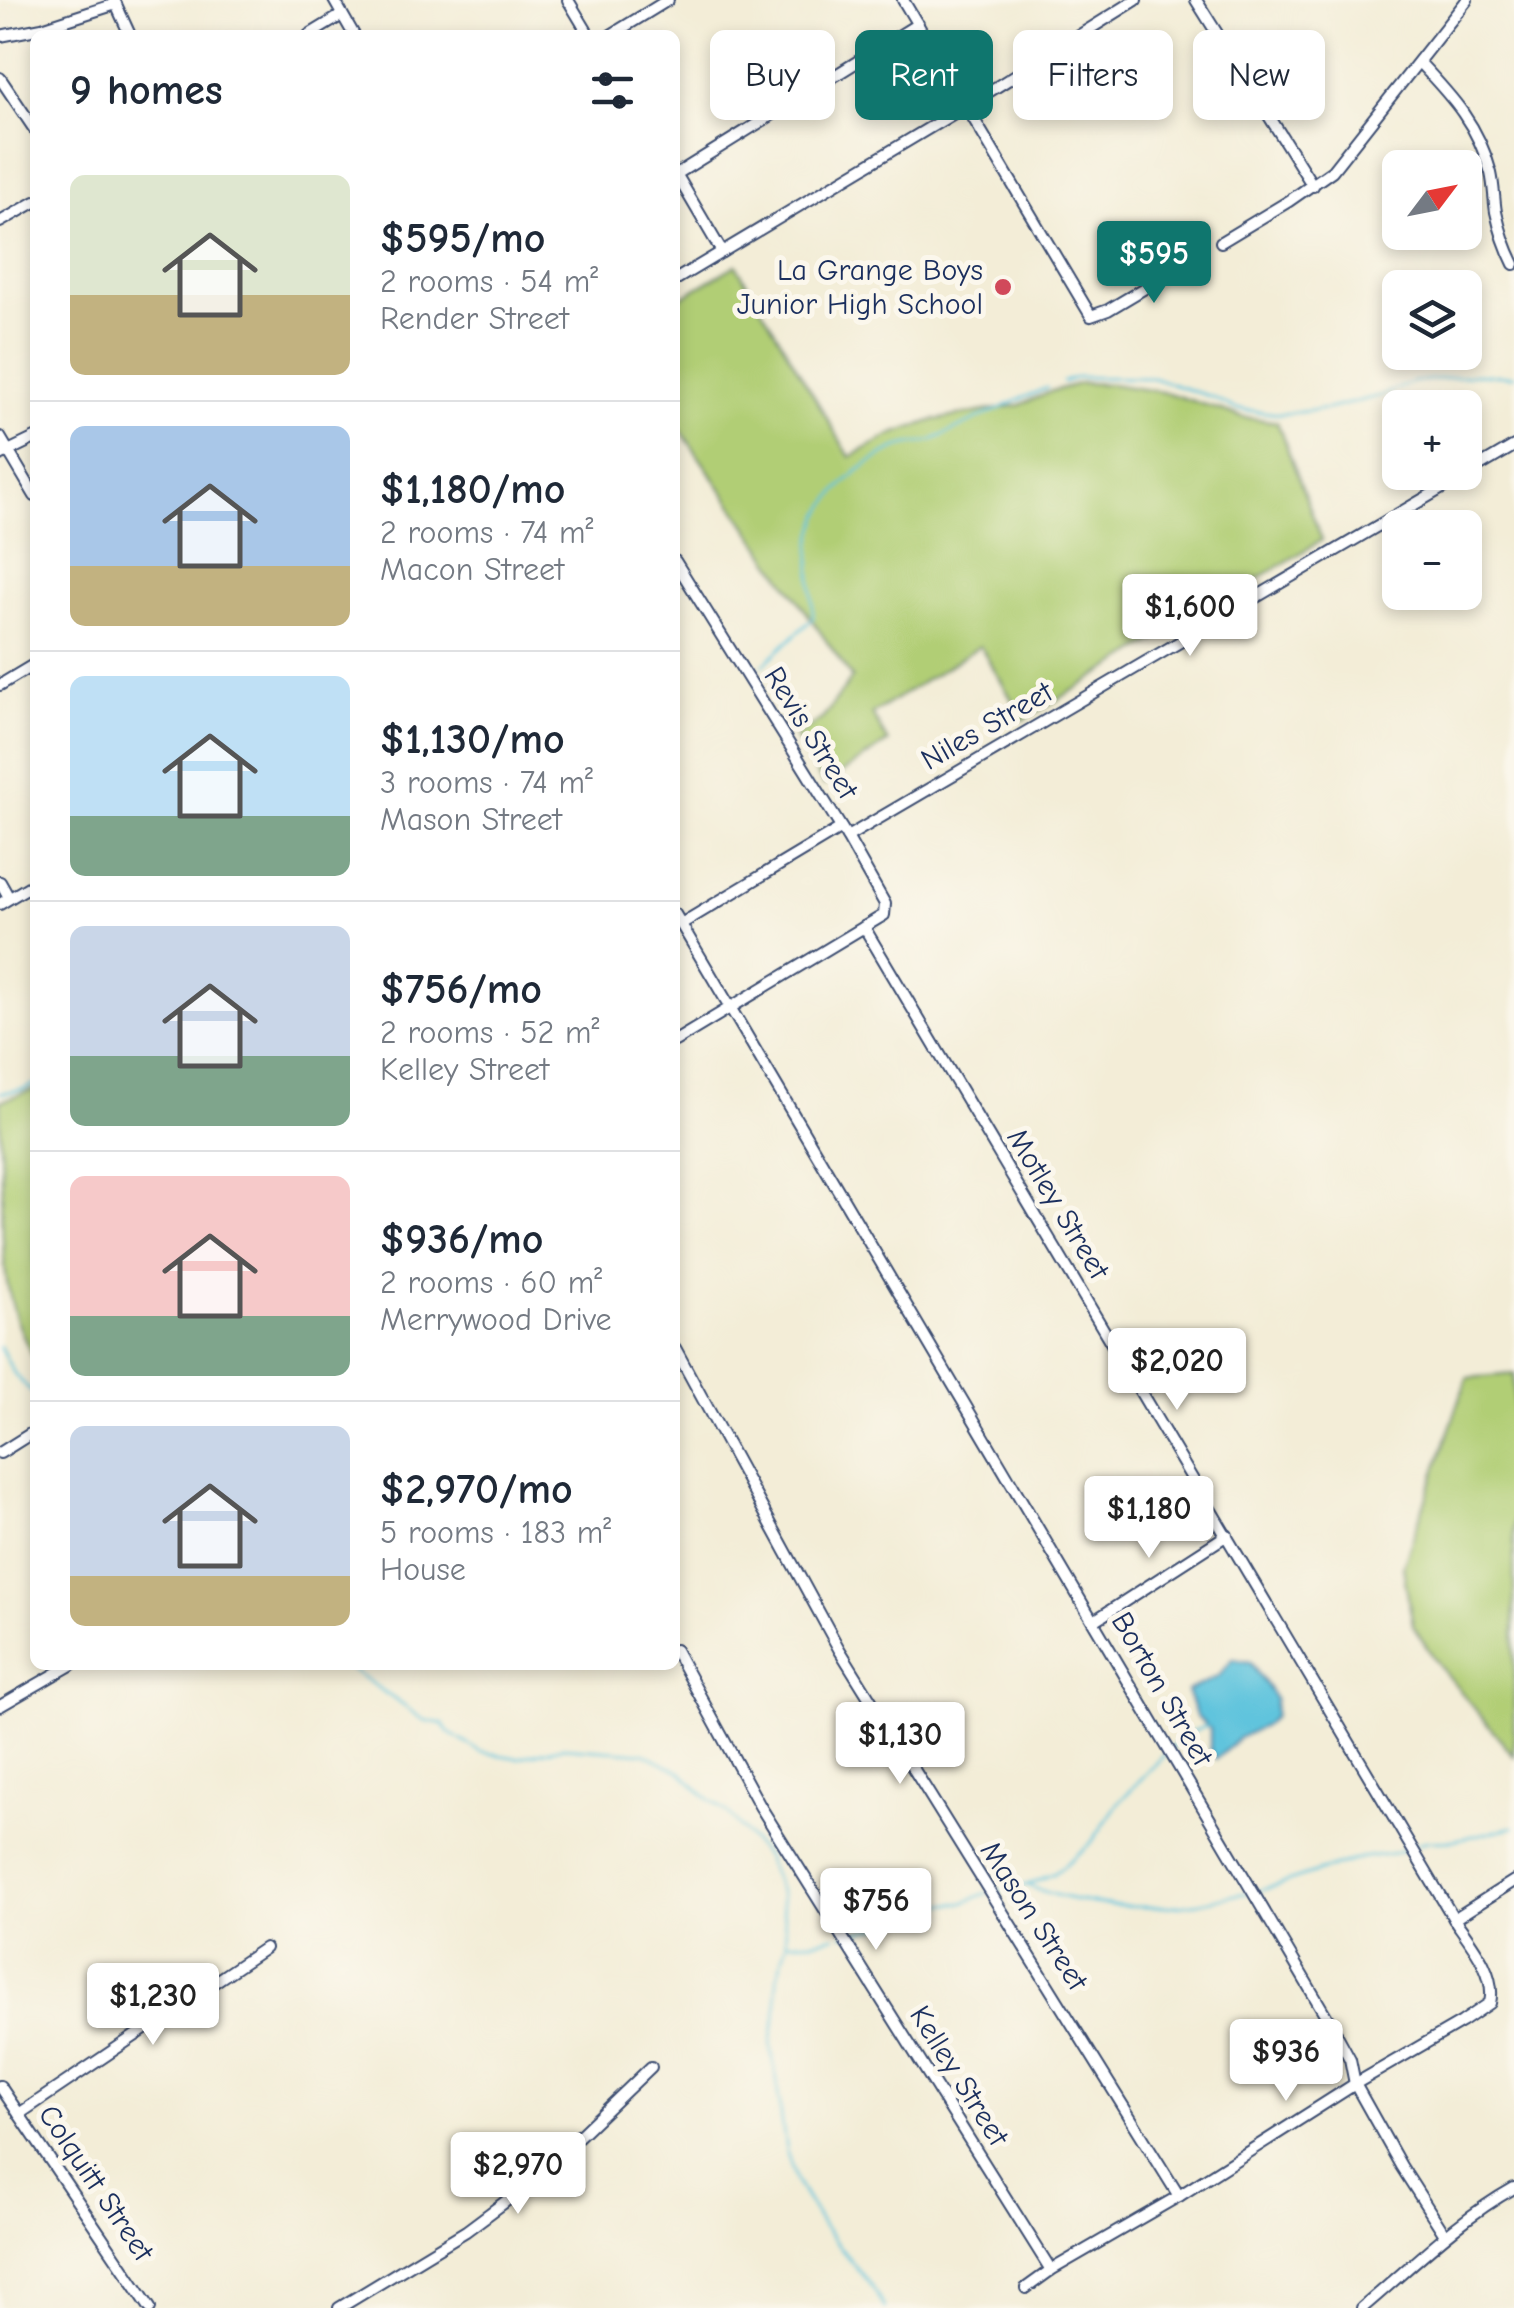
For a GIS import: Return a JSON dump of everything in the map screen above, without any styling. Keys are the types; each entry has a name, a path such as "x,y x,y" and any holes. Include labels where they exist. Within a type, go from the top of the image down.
{"street":[{"path":"334,0 351,30"},
{"path":"568,0 586,30"},
{"path":"619,30 668,0"},
{"path":"903,0 922,30"},
{"path":"993,89 1136,0"},
{"path":"1196,0 1313,186"},
{"path":"1221,242 1332,171 1467,0"},
{"path":"32,30 115,2 128,30"},
{"path":"317,30 342,15"},
{"path":"680,171 918,24"},
{"path":"0,36 30,30"},
{"path":"1420,63 1458,104 1476,133 1491,174 1505,247 1514,264"},
{"path":"0,78 30,123"},
{"path":"680,277 943,120"},
{"path":"974,120 1091,316 1108,310 1202,254"},
{"path":"680,182 722,252"},
{"path":"0,222 30,205"},
{"path":"0,437 4,453 30,489"},
{"path":"4,453 30,440"},
{"name":"Niles Street","path":"680,917 844,833 1514,446"},
{"name":"Revis Street","path":"680,569 885,904 884,915 864,927"},
{"path":"0,685 30,667"},
{"path":"0,882 5,901 30,886"},
{"name":"Borton Street","path":"680,921 1332,2026 1350,2059 1355,2084 1444,2235"},
{"path":"680,1039 864,927"},
{"name":"Motley Street","path":"864,927 1489,1979 1490,2002 1355,2084"},
{"name":"Mason Street","path":"680,1357 839,1649 1178,2196"},
{"path":"0,1453 30,1434"},
{"path":"1094,1621 1227,1535"},
{"name":"Kelley Street","path":"680,1659 760,1806 1052,2270"},
{"path":"0,1706 62,1670"},
{"path":"1454,1920 1514,1882"},
{"path":"19,2114 265,1948"},
{"path":"340,2308 466,2231 529,2184 651,2067"},
{"path":"1026,2288 1355,2084"},
{"name":"Colquitt Street","path":"0,2086 150,2308"},
{"path":"1362,2308 1444,2235 1514,2188"}],"green space":[{"path":"736,265 850,457 893,434 934,420 1020,405 1081,383 1168,393 1243,417 1277,422 1322,540 1024,720 980,646 872,714 888,742 824,785 795,737 823,718 852,678 680,429 680,298"},
{"path":"30,1091 30,1350 15,1316 6,1274 0,1101"},
{"path":"1514,1374 1514,1756 1440,1667 1413,1626 1403,1567 1467,1378"}],"water":[{"path":"1233,1659 1250,1662 1275,1699 1274,1717 1239,1738 1216,1759 1210,1749 1210,1729 1196,1715 1187,1691 1219,1676"}],"waterway":[{"path":"1063,382 1077,377 1153,378 1236,409 1281,414 1328,409 1383,395 1413,382 1477,374 1514,376"},
{"path":"763,665 813,618 812,541 823,511 843,484 869,463 897,448 930,441 1047,388"},
{"path":"0,1093 30,1086"},
{"path":"0,1347 15,1375 30,1390"},
{"path":"352,1670 424,1720 443,1724 449,1733 481,1752 518,1758 562,1747 644,1753 681,1772 727,1812 766,1857 781,1894 787,1942 777,1979 771,2045 786,2150 796,2182 824,2228 873,2288 884,2308"},
{"path":"1171,1748 1184,1735 1207,1726"},
{"path":"995,1891 1027,1885 1055,1873 1091,1843 1119,1802 1166,1753"},
{"path":"1417,1844 1514,1827"},
{"path":"1259,1891 1360,1858 1409,1847"},
{"path":"1027,1885 1067,1898 1134,1907 1178,1906 1246,1893"},
{"path":"843,1935 911,1920 938,1905 963,1903 987,1893"},
{"path":"789,1942 835,1936"}],"place":[{"name":"La Grange Boys Junior High School","path":"1003,287"}]}
